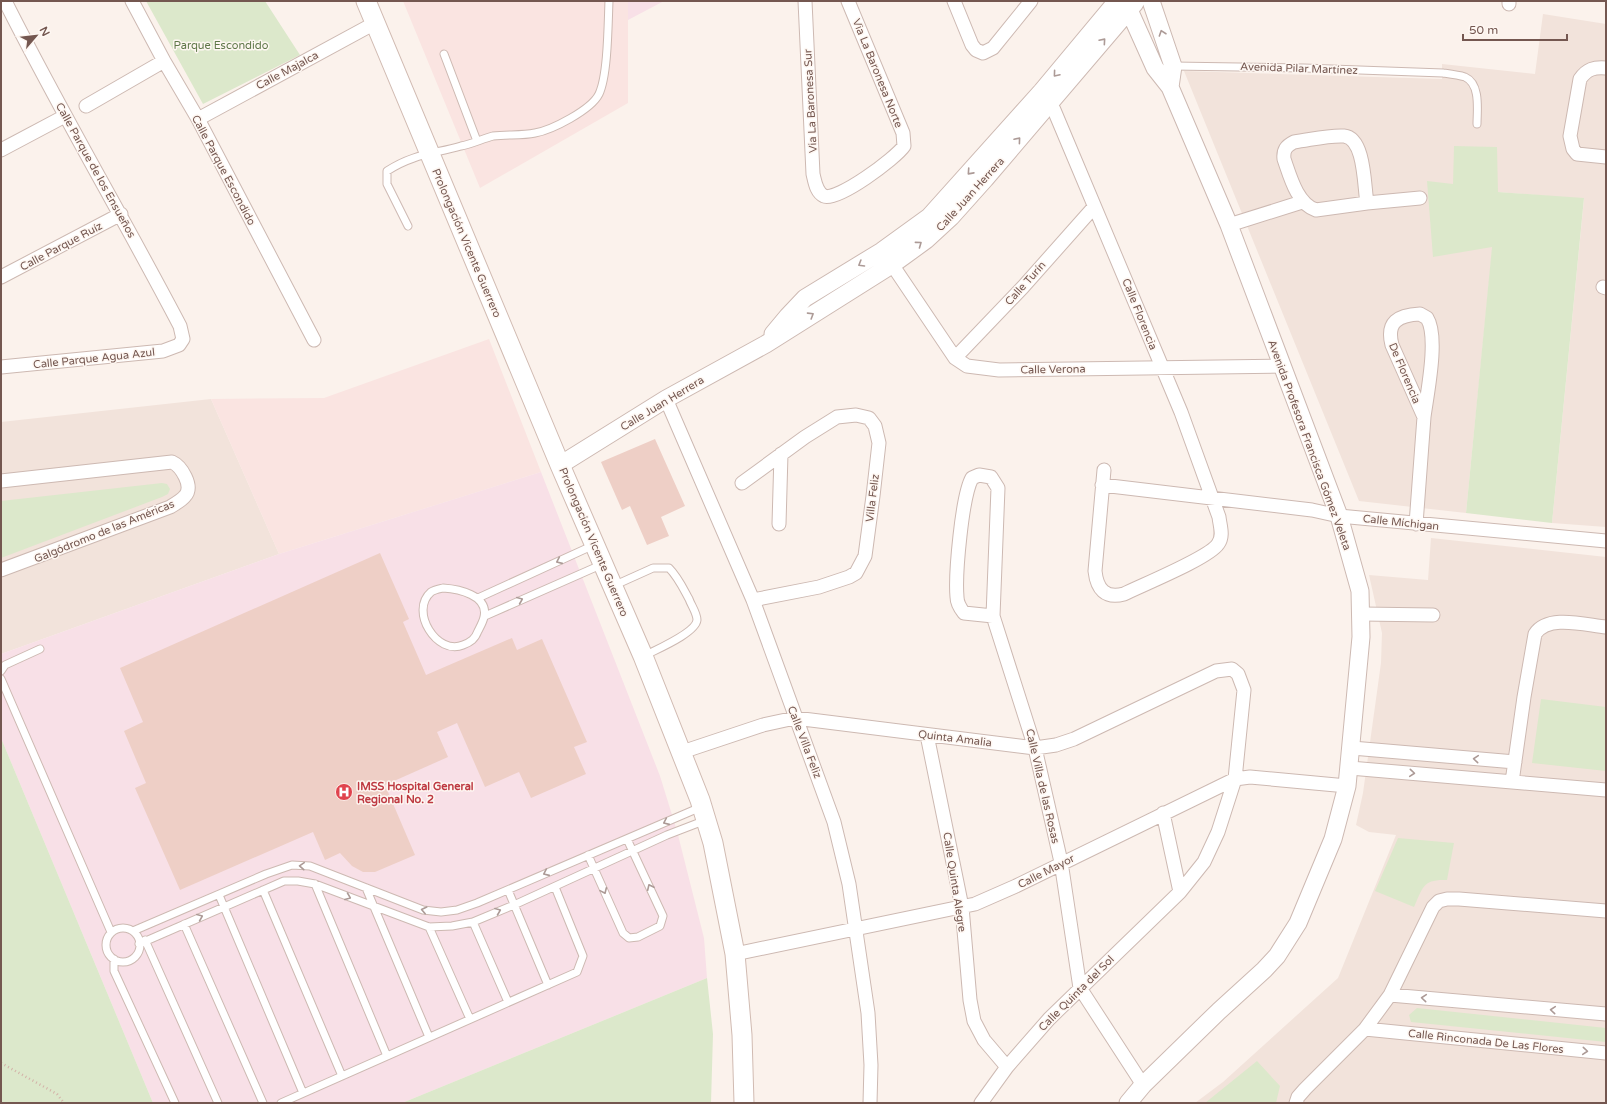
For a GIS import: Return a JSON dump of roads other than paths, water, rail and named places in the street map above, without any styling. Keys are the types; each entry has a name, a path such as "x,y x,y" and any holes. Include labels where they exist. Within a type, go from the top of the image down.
{"main road":[{"name":"Prolongación Vicente Guerrero","path":"366,1 560,465 643,656 682,752 704,813 720,877 735,954 742,1035 744,1103"}],"street":[{"name":"Calle Parque de los Ensueños","path":"5,1 65,116 121,214 180,326 183,340"},
{"name":"Calle Parque Escondido","path":"132,1 164,62 198,119 314,340"},
{"name":"Via La Baronesa Sur","path":"805,1 813,174 818,191 824,196 831,197 846,190 894,158 904,146"},
{"name":"Via La Baronesa Norte","path":"848,1 903,133 904,146"},
{"path":"954,1 972,45 976,50 983,53 993,48 1031,1"},
{"path":"1151,1 1173,66 1170,87"},
{"name":"Avenida Profesora Francisca Gómez Veleta","path":"1127,3 1155,68 1170,87 1229,225 1339,516 1358,585 1362,614 1352,748 1347,786 1330,846 1298,924 1264,970 1219,1011 1143,1085 1128,1103"},
{"name":"Calle Juan Herrera","path":"560,465 666,399 766,344 888,257 926,240 951,217 1046,96 1127,3"},
{"name":"Calle Majalca","path":"198,119 376,23"},
{"path":"86,106 164,62"},
{"path":"1606,68 1591,69 1585,72 1580,78 1570,136 1573,149 1577,154 1606,157"},
{"name":"Calle Florencia","path":"1046,96 1180,412 1221,529 1219,543 1207,554 1181,567 1124,594 1111,596 1105,593 1098,584 1095,571 1102,485"},
{"path":"1,150 65,116"},
{"path":"1366,203 1358,146 1353,140 1345,136 1294,142 1287,146 1284,152 1284,159 1302,202 1308,208 1316,210 1366,203 1420,198"},
{"path":"1229,225 1302,202"},
{"name":"Calle Turín","path":"955,358 1023,287 1094,207"},
{"name":"Calle Parque Ruíz","path":"1,277 121,214"},
{"path":"888,257 955,358"},
{"name":"De Florencia","path":"1416,524 1432,331 1427,318 1420,314 1397,320 1392,323 1390,332 1392,345 1424,417"},
{"name":"Calle Parque Agua Azul","path":"1,367 163,351 179,345 183,340"},
{"name":"Calle Verona","path":"955,358 967,366 1000,370 1283,366"},
{"name":"Calle Villa Feliz","path":"666,399 753,600 834,822 842,852 856,929 868,1013 871,1065 870,1103"},
{"name":"Villa Feliz","path":"742,483 825,423 837,417 856,414 869,418 875,426 879,443 865,556 856,573 849,577 819,586 753,600"},
{"path":"779,524 781,454"},
{"name":"Galgódromo de las Américas","path":"1,481 172,462 177,464 181,469 188,486 188,492 185,497 170,507 1,570"},
{"path":"1102,485 1104,470"},
{"name":"Calle Villa de las Rosas","path":"993,616 964,613 960,608 956,597 961,531 969,486 972,478 979,475 991,477 998,488 993,616 1036,748 1061,862 1080,988 1143,1085"},
{"name":"Calle Míchigan","path":"1102,485 1312,510 1339,516 1606,541"},
{"path":"1362,614 1433,615"},
{"path":"1512,782 1524,697 1535,634 1538,629 1550,623 1606,627"},
{"name":"Calle Quinta del Sol","path":"981,1103 1007,1067 1049,1019 1180,892 1204,862 1218,832 1235,779 1244,690 1238,674 1232,669 1216,671"},
{"name":"Quinta Amalia","path":"682,752 763,725 795,718 1036,748 1056,745 1074,739 1216,671"},
{"name":"Calle Quinta Alegre","path":"927,735 962,907 970,1000 974,1021 984,1040 1007,1067"},
{"path":"1352,748 1515,762"},
{"path":"1350,768 1606,790"},
{"name":"Calle Mayor","path":"735,954 962,907 987,900 1061,862 1235,779 1250,777 1347,786"},
{"path":"1163,813 1180,892"},
{"path":"1296,1103 1298,1097 1305,1089 1365,1029 1390,995 1428,912 1439,902 1459,899 1606,911"},
{"path":"1390,995 1606,1014"},
{"name":"Calle Rinconada De Las Flores","path":"1365,1029 1606,1053"}],"lane":[{"path":"408,226 388,184 387,171 400,162 429,152 462,146 494,136 541,132 583,110 593,102 599,94 604,68 609,1"},
{"path":"444,54 477,141"},
{"name":"Avenida Pilar Martínez","path":"1155,68 1173,66 1304,68 1443,73 1464,77 1470,80 1476,93 1477,124"},
{"path":"478,598 595,544"},
{"path":"484,616 603,564"},
{"path":"613,586 653,568 669,568 678,579 695,612 697,620 694,627 687,633 643,656"},
{"path":"443,588 456,589 478,598 482,606 484,616 475,638 456,648 446,646 437,641 428,630 423,611 431,592 443,588"},
{"path":"1,671 5,665 40,649"},
{"path":"1,679 111,932"},
{"path":"133,931 266,874 292,865 310,866 423,910 441,912 457,910 508,890 627,838 704,813"},
{"path":"218,1103 142,942 133,931 122,928 111,932 106,940 106,946 110,956 114,959 125,961 131,960 138,951 142,942 284,881 298,881 315,884 428,927 452,926 473,922 555,887 667,835 704,813"},
{"path":"588,855 623,933 629,938 638,937 660,926 663,916 627,838"},
{"path":"315,884 387,1056"},
{"path":"281,1103 577,972 583,956 555,887"},
{"path":"366,888 429,1037"},
{"path":"262,890 342,1076"},
{"path":"508,890 548,985"},
{"path":"219,894 303,1093"},
{"path":"473,922 508,1002"},
{"path":"184,924 263,1103"},
{"path":"428,927 470,1019"},
{"path":"114,959 114,970 175,1103"}],"place":[{"name":"IMSS Hospital General Regional No. 2","path":"344,792"}],"park label":[{"name":"Parque Escondido","path":"221,45"}]}
